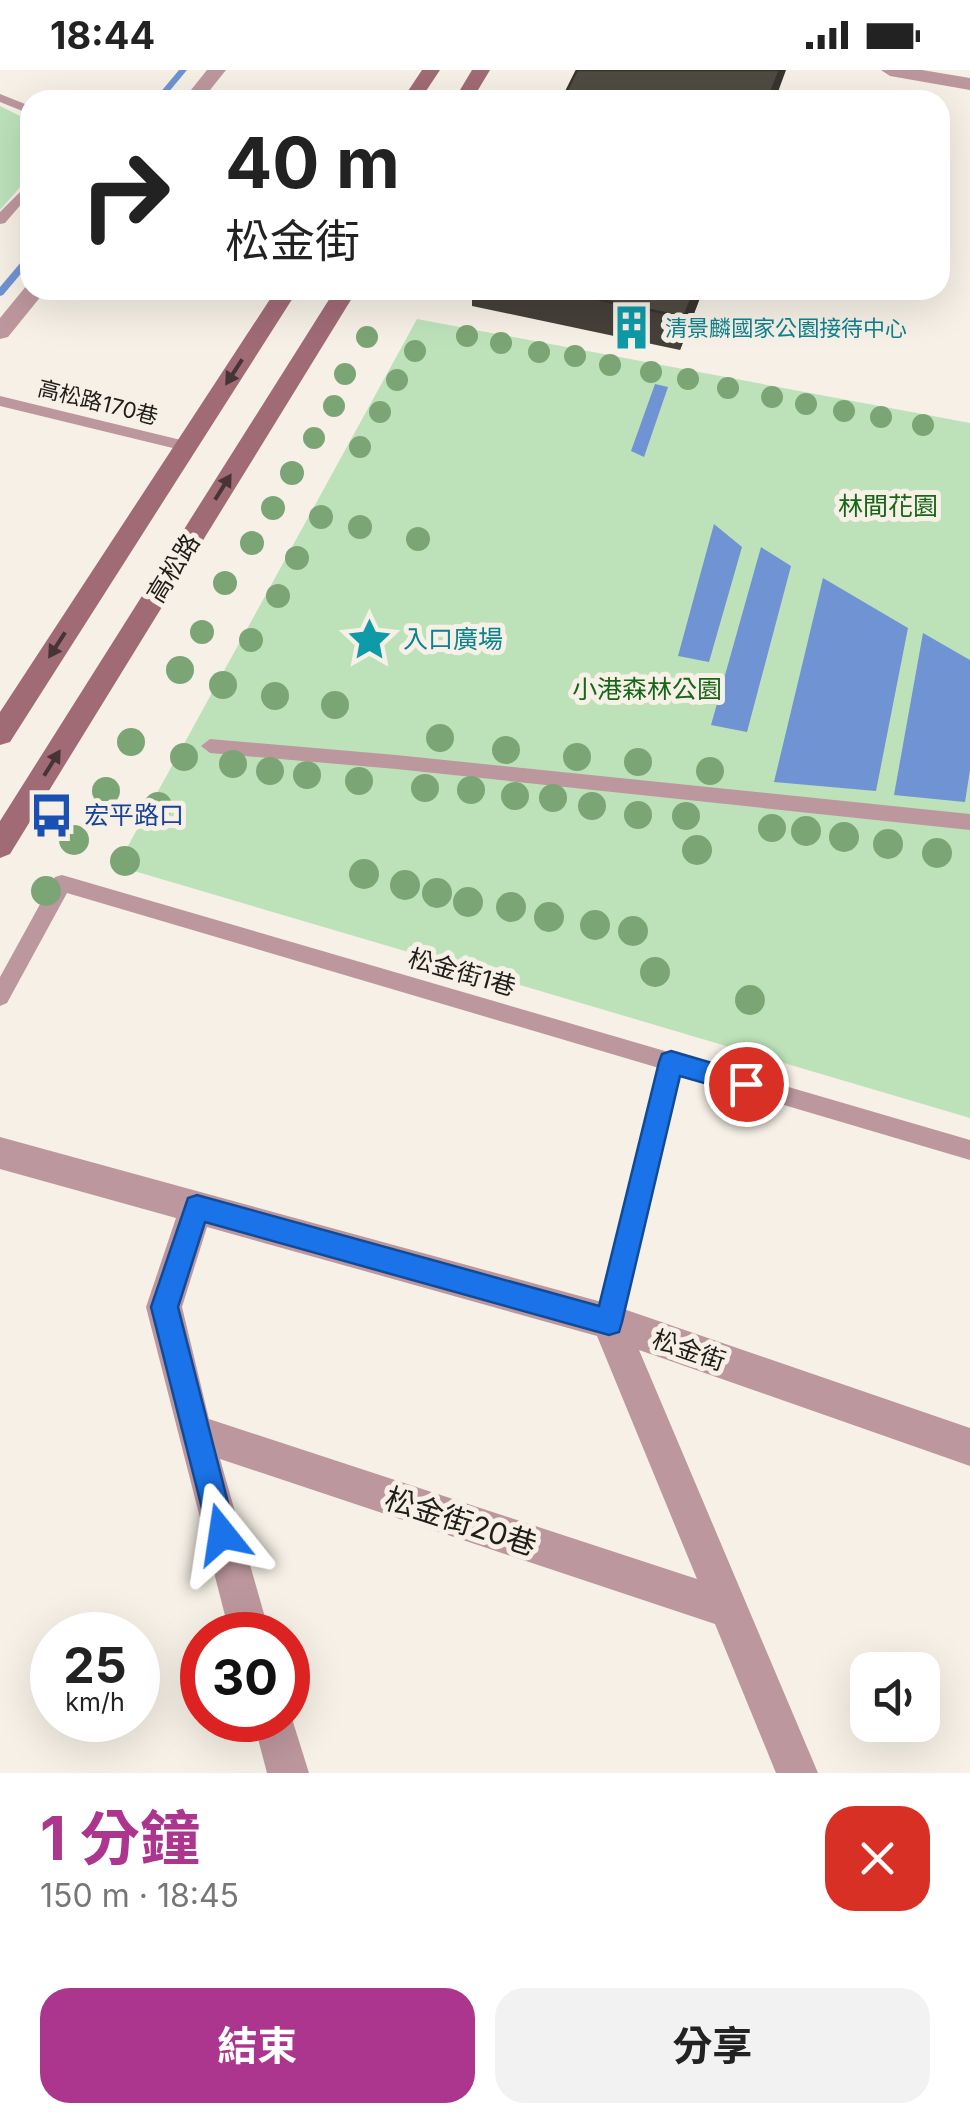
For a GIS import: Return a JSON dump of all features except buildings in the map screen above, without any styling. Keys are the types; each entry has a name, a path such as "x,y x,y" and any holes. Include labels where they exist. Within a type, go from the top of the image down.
{"street":[{"path":"200,90 217,70"},
{"path":"890,70 970,84"},
{"path":"0,332 27,300"},
{"path":"0,734 280,300"},
{"name":"高松路","path":"0,846 340,300"},
{"name":"松金街","path":"0,1153 609,1322 970,1447"},
{"path":"197,1207 164,1307 244,1612"},
{"path":"609,1322 797,1773"},
{"name":"松金街20巷","path":"194,1432 729,1609"},
{"path":"279,1742 288,1773"}],"lane":[{"path":"0,220 20,197"},
{"name":"高松路170巷","path":"0,401 185,446"},
{"path":"210,746 970,822"},
{"name":"松金街1巷","path":"0,997 62,883 970,1150"},
{"path":"609,1322 671,1062"}],"green space":[{"path":"0,106 20,116 20,187 0,210"},
{"name":"小港森林公園","path":"417,319 970,423 970,1118 117,866"}],"water":[{"path":"655,384 668,387 644,457 631,451"},
{"path":"714,524 742,547 709,662 678,656"},
{"path":"761,547 791,566 747,732 711,725"},
{"path":"823,578 908,628 876,791 774,782"},
{"path":"923,633 970,660 970,770 965,802 894,795"}],"waterway":[{"path":"166,90 183,70"},
{"path":"0,293 20,269"}],"place":[{"name":"清景麟國家公園接待中心","path":"632,328"},
{"name":"入口廣場","path":"370,639"},
{"name":"宏平路口","path":"51,815"}],"route":[{"path":"222,1534 164,1307 197,1207 609,1322 671,1062 746,1084"}],"park label":[{"name":"林間花園","path":"888,506"}]}
